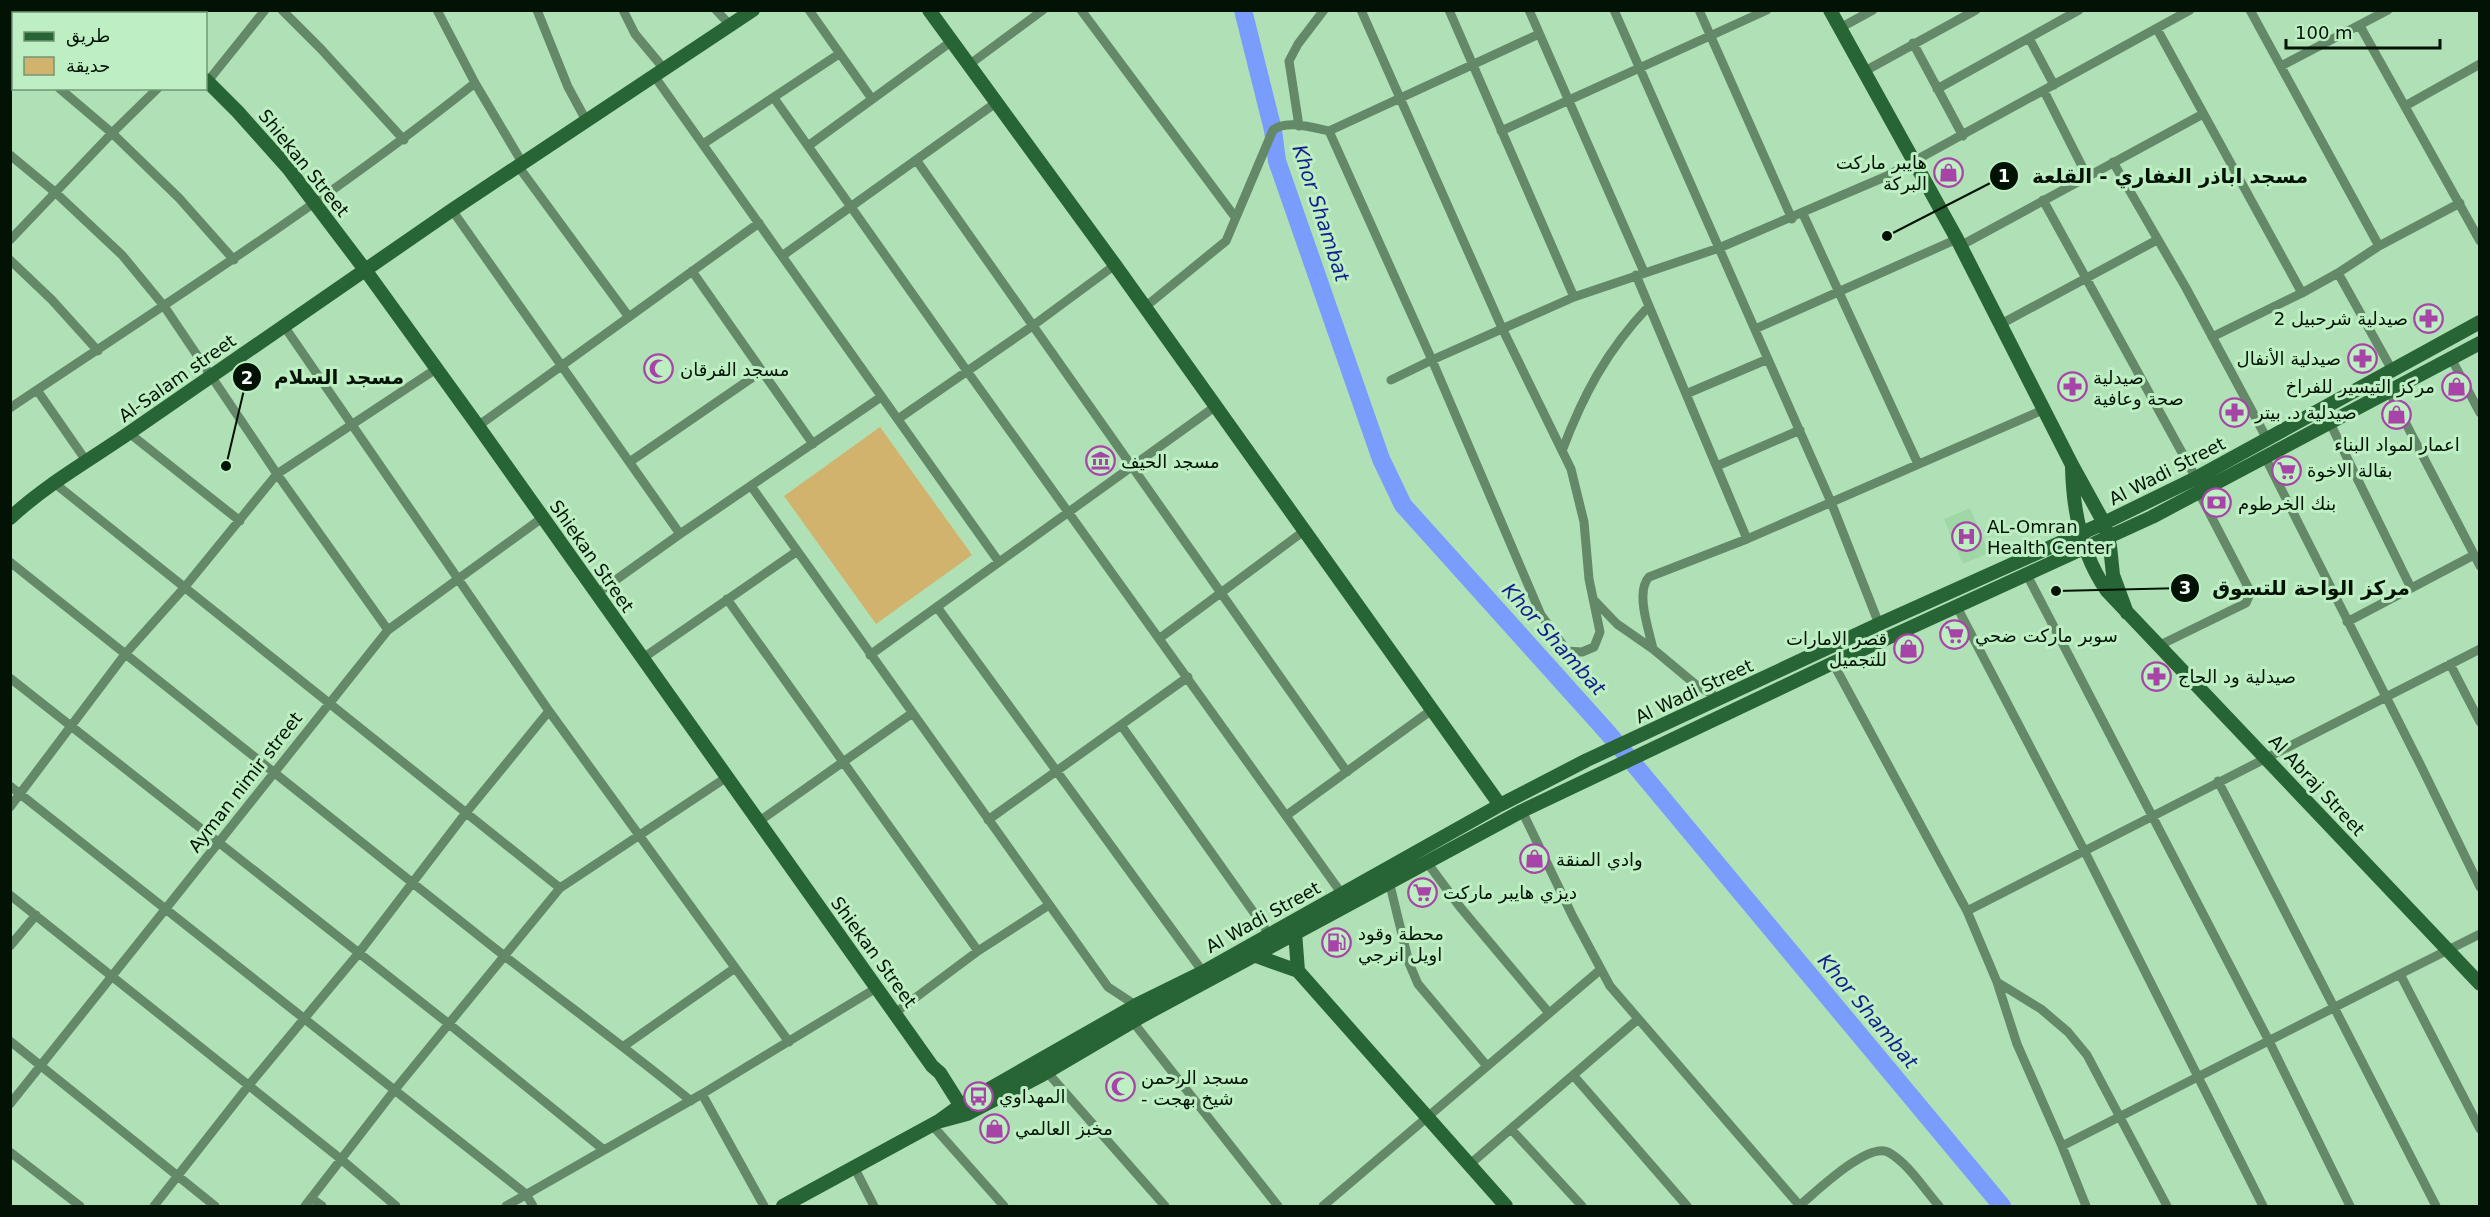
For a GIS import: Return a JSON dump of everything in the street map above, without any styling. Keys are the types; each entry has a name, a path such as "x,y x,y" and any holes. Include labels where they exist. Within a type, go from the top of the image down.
{"street":[{"path":"207,80 265,10"},
{"path":"282,10 404,140"},
{"path":"438,10 521,165 629,317"},
{"path":"537,10 568,87 586,122"},
{"path":"623,10 635,34 703,144 999,562"},
{"path":"716,10 730,25"},
{"name":"Al-Salam street","path":"10,518 53,482 87,462 452,210 753,10"},
{"path":"809,10 872,99"},
{"path":"929,10 1115,265 1500,805"},
{"path":"970,64 1043,10"},
{"path":"1081,10 1235,217"},
{"path":"1299,126 1289,61 1298,44 1324,10"},
{"path":"1329,131 1432,360 1541,615 1567,651 1582,652 1594,647 1600,632 1578,494 1571,469 1502,328 1361,10"},
{"path":"1449,10 1574,297"},
{"path":"1529,10 1640,273 1649,306 1748,538"},
{"path":"1614,10 1800,430 1879,624"},
{"path":"1699,10 1792,219"},
{"path":"1501,131 1767,10"},
{"path":"1830,10 1959,242 2072,465 2104,523 2113,575 2127,613"},
{"path":"1840,28 1873,10"},
{"path":"1865,71 1976,10"},
{"path":"1937,89 2079,10"},
{"path":"1390,380 1574,297 1719,248 1803,214 1915,162 2157,29 2175,14 2190,10"},
{"path":"2250,10 2379,246"},
{"path":"2282,66 2388,10"},
{"path":"2360,26 2480,241"},
{"path":"2157,29 2302,293"},
{"path":"1145,307 1226,241 1273,130 1279,126 1299,126 1329,131 1539,34"},
{"path":"2029,38 2054,85"},
{"path":"808,146 952,41"},
{"path":"1913,44 1963,136"},
{"path":"703,144 839,54"},
{"path":"2405,106 2480,64"},
{"name":"Shiekan Street","path":"207,82 238,112 288,168 366,271 878,987 932,1066 940,1073 960,1112"},
{"path":"10,408 315,204 404,140 475,82"},
{"path":"61,90 112,133 179,198 234,260"},
{"path":"10,240 156,90"},
{"path":"2044,91 2088,176"},
{"path":"774,98 1342,894"},
{"path":"782,256 997,102"},
{"path":"1755,329 1959,242 2043,200 2203,114"},
{"path":"10,154 56,193 122,255 164,306 277,474 388,630"},
{"path":"917,161 1031,327 1347,772"},
{"path":"2113,162 2267,439"},
{"path":"2043,200 2196,477"},
{"path":"2212,337 2302,293 2379,246 2460,203"},
{"path":"452,210 631,461 680,534"},
{"path":"1803,214 1918,464"},
{"path":"478,426 759,223"},
{"path":"2001,324 2157,240"},
{"path":"10,260 52,300 98,351"},
{"path":"898,419 1031,327 1115,265"},
{"path":"692,271 813,444"},
{"path":"2338,273 2392,370"},
{"path":"1562,451 1590,385 1624,332 1649,306"},
{"name":"Al Wadi Street","path":"783,1206 936,1123 1047,1072 1203,972 1500,805 1587,760 1879,624 2104,523 2196,477 2480,322"},
{"path":"284,326 549,711 789,1042"},
{"name":"Al Wadi Street","path":"960,1112 1138,1014 1256,956 1295,932 1522,811 1650,748 2108,538 2199,493 2480,343"},
{"path":"2451,358 2480,413"},
{"path":"1686,394 1768,359"},
{"path":"10,807 72,728 126,653 184,588 277,474 436,369"},
{"path":"631,461 762,371"},
{"path":"37,390 87,462"},
{"path":"2389,391 2480,566"},
{"path":"596,594 881,397"},
{"path":"870,655 1216,406"},
{"path":"1653,649 1642,594 1644,583 1649,577 1748,538 2045,409"},
{"path":"2330,423 2411,588"},
{"path":"1717,466 1800,430"},
{"path":"129,433 240,521"},
{"path":"2265,457 2480,887"},
{"name":"Al Abraj Street","path":"2072,465 2073,494 2080,533 2100,582 2480,984"},
{"path":"53,482 560,888"},
{"path":"751,486 911,714 1108,987 1123,998 1138,1014 1278,1206"},
{"path":"2160,645 2246,603 2249,598 2249,589 2199,493"},
{"name":"Ayman nimir street","path":"10,1104 388,630 542,518"},
{"path":"1160,638 1304,531"},
{"path":"643,658 796,552"},
{"path":"2348,622 2474,555"},
{"path":"10,562 126,653 272,773 504,956 624,1046 691,1101"},
{"path":"2027,576 2268,1041 2350,1206"},
{"path":"727,599 978,951"},
{"path":"1593,599 1617,624 1653,649 1695,684 1720,699"},
{"path":"937,607 1203,972"},
{"path":"1957,608 2084,850 2263,1206"},
{"path":"1967,911 2265,756 2480,649"},
{"path":"1833,663 1967,911 1997,982 2017,1044 2086,1206"},
{"path":"2450,664 2480,722"},
{"path":"988,820 1188,677"},
{"path":"10,678 449,1024 604,1150"},
{"path":"1287,815 1433,709"},
{"path":"154,1206 249,1084 358,954 465,814 549,711"},
{"path":"758,822 911,714"},
{"path":"1121,725 1269,934"},
{"path":"304,1206 393,1092 560,888 727,777"},
{"path":"2218,781 2436,1206"},
{"path":"10,786 393,1092 526,1194 533,1206"},
{"path":"1522,811 1600,970 1638,1020 1799,1206 1863,1155 1876,1150 1885,1151 1898,1158 1939,1206"},
{"path":"1426,861 1460,907 1549,1013"},
{"path":"1389,881 1408,963 1418,984 1487,1066"},
{"path":"10,895 249,1084 396,1206"},
{"path":"896,1013 978,951 1049,905"},
{"path":"10,946 36,915"},
{"path":"1295,932 1298,971"},
{"path":"2062,1146 2480,934"},
{"path":"1256,956 1298,971 1506,1206"},
{"path":"624,1046 735,968"},
{"path":"1323,1206 1335,1203 1427,1118 1600,970"},
{"path":"2400,974 2480,1129"},
{"path":"1997,982 2041,1009 2068,1032 2087,1055 2168,1206"},
{"path":"506,1206 691,1101 878,987"},
{"path":"1469,1165 1638,1020"},
{"path":"10,1041 215,1206"},
{"path":"1047,1072 1165,1206"},
{"path":"1573,1075 1687,1206"},
{"path":"702,1094 764,1206"},
{"path":"936,1123 1004,1206"},
{"path":"1511,1129 1582,1206"},
{"path":"10,1152 80,1206"},
{"path":"854,1167 874,1206"},
{"path":"311,1198 322,1206"}],"shaded area":[{"name":"AL-Omran Health Center","path":"1970,508 1989,553 1963,564 1944,519"}],"green space":[{"path":"880,427 972,555 876,624 784,496"}],"waterway":[{"name":"Khor Shambat","path":"1243,10 1273,130 1277,161 1381,459 1403,505 1608,733 2002,1206"}],"place":[{"name":"هايبر ماركت البركة","path":"1948,172"},
{"name":"مسجد اباذر الغفاري - القلعة","path":"1887,236"},
{"name":"صيدلية شرحبيل 2","path":"2429,318"},
{"name":"صيدلية الأنفال","path":"2362,358"},
{"name":"مسجد الفرقان","path":"659,369"},
{"name":"مركز التيسير للفراخ","path":"2456,386"},
{"name":"صيدلية صحة وعافية","path":"2072,387"},
{"name":"صيدلية د. بيتر","path":"2234,412"},
{"name":"اعمار لمواد البناء","path":"2397,415"},
{"name":"مسجد الحيف","path":"1100,461"},
{"name":"مسجد السلام","path":"226,466"},
{"name":"بقالة الاخوة","path":"2286,470"},
{"name":"بنك الخرطوم","path":"2217,503"},
{"name":"AL-Omran Health Center","path":"1966,536"},
{"name":"مركز الواحة للتسوق","path":"2056,591"},
{"name":"سوبر ماركت ضحي","path":"1954,635"},
{"name":"قصر الامارات للتجميل","path":"1908,648"},
{"name":"صيدلية ود الحاج","path":"2157,676"},
{"name":"وادي المنقة","path":"1535,859"},
{"name":"ديزي هايبر ماركت","path":"1422,892"},
{"name":"محطة وقود اويل انرجي","path":"1337,943"},
{"name":"مسجد الرحمن - شيخ بهجت","path":"1120,1087"},
{"name":"المهداوي","path":"978,1096"},
{"name":"مخبز العالمي","path":"994,1128"}]}
